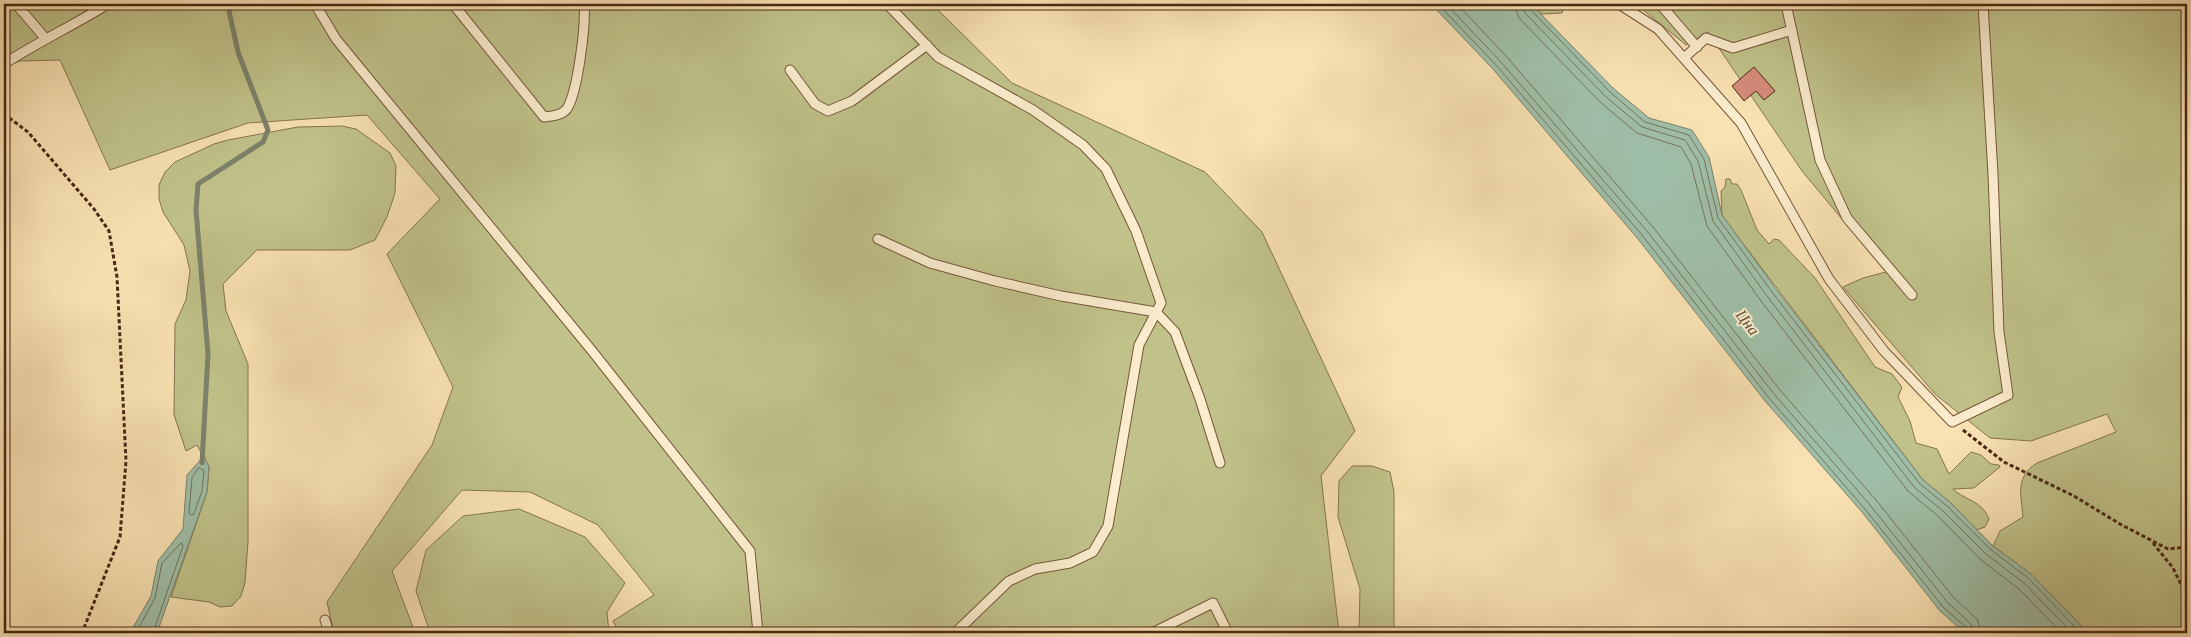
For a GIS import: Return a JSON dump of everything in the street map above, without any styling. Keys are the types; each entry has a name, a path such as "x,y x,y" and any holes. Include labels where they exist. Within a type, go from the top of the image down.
{"lane":[{"path":"16,4 45,38"},
{"path":"4,64 45,38 71,26 108,4"},
{"path":"315,4 336,39 586,345 750,550 758,633"},
{"path":"453,4 544,117 558,115 568,108 578,70 585,16 584,4"},
{"path":"887,4 938,57 1047,120 1083,145 1106,169 1136,231 1161,303 1139,345 1108,526 1093,552 1070,563 1035,569 1009,581 955,633"},
{"path":"1619,4 1658,29 1741,124 1828,279 1884,351 1952,422 2008,395 1999,332 1993,174 1983,4"},
{"path":"1660,4 1697,47"},
{"path":"1786,4 1820,160 1847,218 1912,294"},
{"path":"1684,58 1706,38 1734,48 1792,30"},
{"path":"790,70 815,104 828,111 852,101 886,78 927,45"},
{"path":"878,239 930,262 995,281 1061,296 1156,312 1175,332 1200,399 1220,463"},
{"path":"1152,633 1213,603 1228,633"},
{"path":"325,620 329,633"}],"path":[{"path":"4,114 28,132 94,209 109,231 117,277 126,461 120,537 82,633"},
{"path":"1952,422 2004,462 2074,496 2152,541 2168,549 2187,547"},
{"path":"2152,541 2173,568 2187,597"}],"green space":[{"path":"4,4 932,4 1012,83 1205,172 1262,232 1355,431 1321,476 1339,633 619,633 613,621 654,595 598,525 530,492 462,490 392,571 415,633 334,633 327,602 432,445 453,387 387,254 440,199 367,115 248,123 110,170 60,60 20,61 4,66"},
{"path":"1531,4 1565,4 1562,13 1542,14"},
{"path":"1636,4 2187,4 2187,633 2088,633 2031,574 1993,546 2000,531 2023,517 2022,480 2030,468 2037,463 2116,432 2107,414 2031,441 1990,438 1935,394 1843,287 1863,278 1886,272 1802,171 1708,32 1686,45"},
{"path":"342,126 356,129 390,153 396,166 395,193 387,217 375,240 350,250 257,250 223,284 226,311 248,364 248,542 245,583 241,596 232,606 220,607 209,602 171,597 207,492 209,467 197,445 186,451 174,415 175,324 186,300 190,271 184,245 163,212 159,199 159,185 165,172 175,162 214,144 298,127"},
{"path":"1726,179 1730,179 1732,184 1737,184 1741,190 1757,230 1769,244 1774,239 1779,240 1815,278 1875,367 1892,374 1902,387 1898,397 1910,421 1916,443 1937,449 1949,474 1971,452 1981,455 1991,464 1999,465 2000,467 1974,488 1953,489 1982,508 1989,519 1985,527 1976,530 1951,503 1923,480 1735,233 1722,215 1721,191 1725,187"},
{"path":"1352,466 1372,466 1390,472 1394,492 1394,633 1359,633 1360,589 1338,517 1339,481"},
{"path":"519,509 585,537 625,583 607,612 609,633 430,633 416,591 426,550 463,516"}],"water":[{"name":"Цна","path":"1431,4 1531,4 1613,88 1649,118 1692,130 1709,157 1722,215 1776,289 1923,480 1951,503 1993,546 2031,574 2088,633 1965,633 1940,611 1862,512 1765,401 1638,239 1492,68"},
{"path":"204,456 209,467 207,492 157,633 130,633 151,596 158,561 183,529 187,475"}],"building":[{"path":"1754,67 1775,91 1764,100 1756,91 1744,101 1732,86"}],"waterway":[{"path":"202,463 208,354 196,210 198,184 263,142 268,130 238,52 229,11 232,4"}]}
